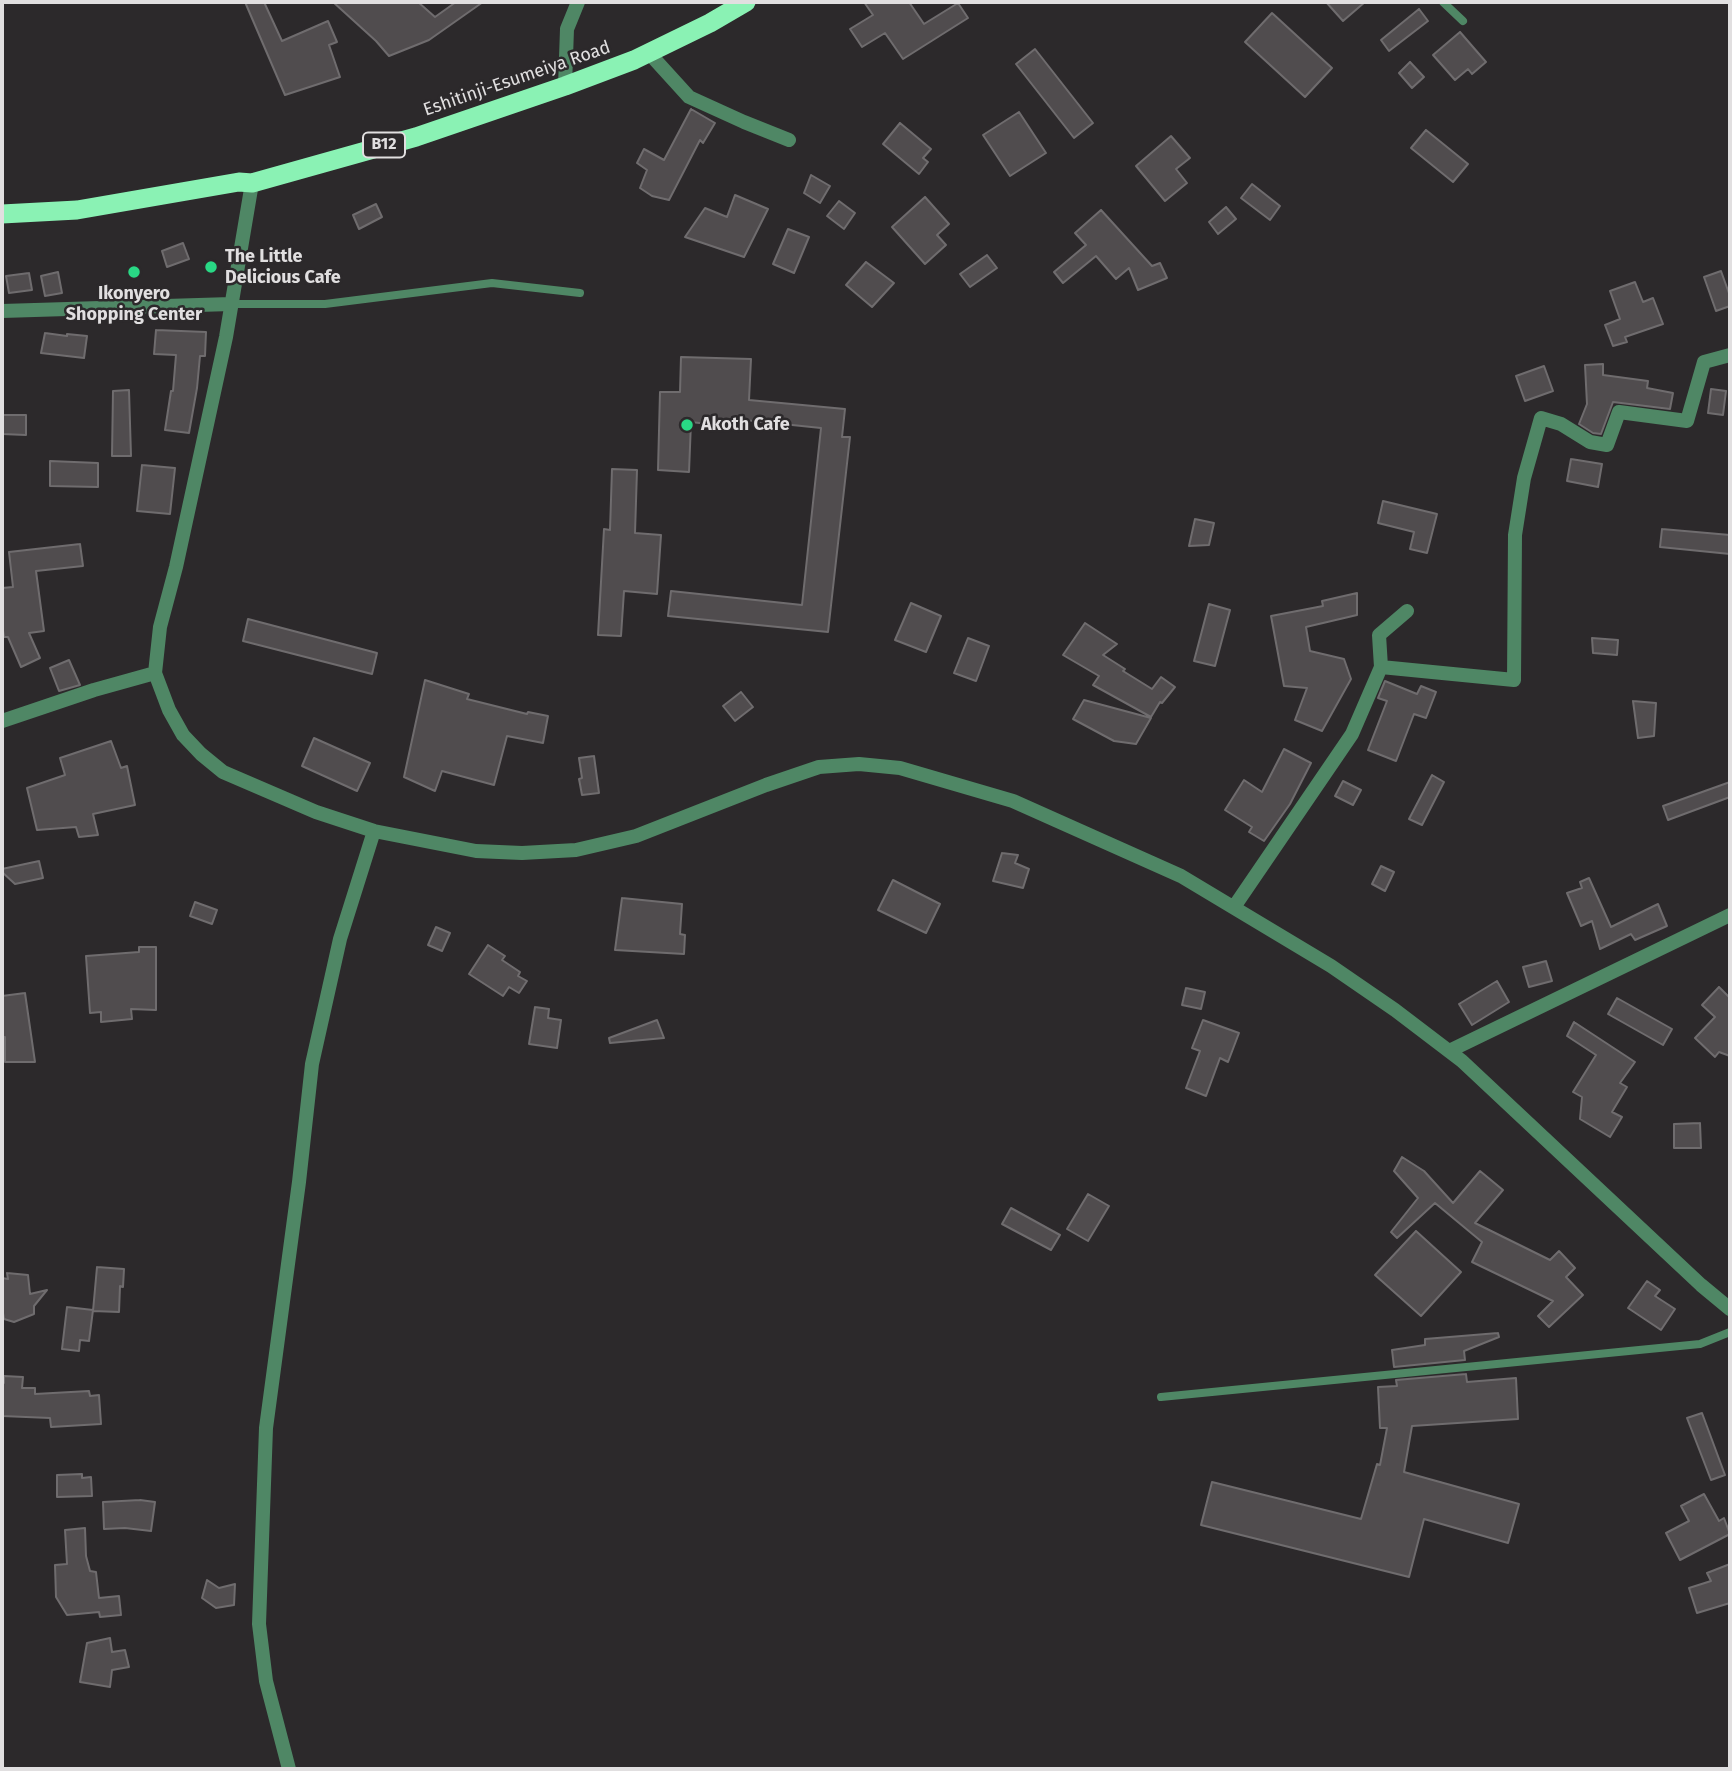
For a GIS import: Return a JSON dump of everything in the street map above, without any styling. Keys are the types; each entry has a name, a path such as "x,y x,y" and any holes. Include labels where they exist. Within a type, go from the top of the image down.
{"highway":[{"name":"Eshitinji-Esumeiya Road","path":"2,214 77,210 239,182 252,183 415,136 565,86 649,53 746,2"}],"street":[{"path":"565,86 567,29 578,2"},
{"path":"649,53 689,97 789,139"},
{"path":"252,183 226,337 179,554 160,627 155,673 169,710 183,735 223,772 316,812 374,831 476,851 522,853 576,850 636,836 819,767 859,764 900,768 1013,801 1181,876 1331,966 1449,1051 1730,1309"},
{"path":"2,311 230,303"},
{"path":"1381,667 1514,680 1516,535 1524,478 1541,418 1561,425 1590,442 1607,444 1619,412 1687,421 1704,362 1730,355"},
{"path":"1234,907 1352,734 1381,667 1379,635 1407,611"},
{"path":"2,721 155,673"},
{"path":"289,1769 266,1681 259,1624 267,1428 312,1064 340,939 374,831"},
{"path":"1449,1051 1730,915"}],"lane":[{"path":"1443,2 1463,21"},
{"path":"230,303 325,304 492,283 580,293"},
{"path":"1161,1397 1700,1344 1730,1332"}],"building":[{"path":"245,2 264,2 282,41 328,21 337,42 329,45 340,77 285,95"},
{"path":"333,2 418,2 435,17 456,2 483,2 429,40 389,56"},
{"path":"864,2 909,2 924,24 958,3 968,18 903,59 885,33 862,47 850,29 873,15"},
{"path":"1326,2 1365,2 1343,21"},
{"path":"1419,9 1428,21 1389,51 1381,40"},
{"path":"1272,13 1332,68 1305,97 1245,42"},
{"path":"1460,32 1486,62 1472,74 1468,69 1455,80 1433,55"},
{"path":"1035,49 1093,123 1074,138 1016,64"},
{"path":"1410,62 1424,77 1412,88 1399,73"},
{"path":"691,109 715,123 703,143 700,140 669,200 652,196 640,188 647,170 637,163 644,149 664,160"},
{"path":"1019,112 1046,153 1010,176 983,135"},
{"path":"900,123 931,149 923,158 928,162 919,174 883,144"},
{"path":"1426,130 1468,164 1453,182 1411,148"},
{"path":"1171,136 1190,158 1176,169 1187,183 1165,201 1136,166"},
{"path":"811,175 830,186 820,203 804,193"},
{"path":"1252,184 1280,206 1270,220 1241,198"},
{"path":"735,195 768,209 744,257 685,237 705,208 727,217"},
{"path":"925,197 949,224 937,235 946,245 925,264 892,227"},
{"path":"839,201 855,213 844,229 827,216"},
{"path":"376,204 382,217 359,229 353,215"},
{"path":"1226,207 1236,219 1218,234 1209,222"},
{"path":"1101,210 1152,266 1160,263 1167,278 1138,290 1129,268 1116,279 1096,256 1063,283 1054,272 1086,245 1075,233"},
{"path":"788,229 809,237 794,273 773,264"},
{"path":"183,243 189,259 167,267 162,251"},
{"path":"987,255 997,268 970,287 960,274"},
{"path":"866,262 894,283 872,307 846,285"},
{"path":"1721,271 1730,296 1730,306 1716,311 1704,277"},
{"path":"58,272 62,293 45,296 41,276"},
{"path":"29,273 32,290 9,293 6,276"},
{"path":"1635,282 1643,302 1653,298 1663,324 1625,337 1627,342 1613,346 1605,325 1620,319 1610,291"},
{"path":"156,330 206,332 205,356 200,356 189,433 165,430 173,391 176,355 154,354"},
{"path":"45,333 87,336 84,358 41,353"},
{"path":"681,357 751,359 749,400 845,409 842,437 850,437 828,632 668,616 671,591 802,605 821,428 734,419 733,427 691,422 689,472 658,470 660,392 680,392"},
{"path":"1603,364 1603,375 1648,381 1647,388 1673,393 1670,409 1613,402 1601,434 1593,433 1579,424 1587,404 1585,365"},
{"path":"1544,366 1553,391 1525,401 1516,376"},
{"path":"1711,389 1726,391 1723,415 1708,413"},
{"path":"129,390 131,456 112,456 113,391"},
{"path":"2,415 26,415 26,435 2,434"},
{"path":"1571,459 1602,464 1598,487 1567,481"},
{"path":"50,461 98,463 98,487 50,486"},
{"path":"142,465 175,468 170,514 137,511"},
{"path":"612,469 637,470 635,533 661,535 657,594 624,591 621,636 598,635 604,529 610,530"},
{"path":"1383,501 1437,514 1427,553 1410,549 1414,532 1378,523"},
{"path":"1195,519 1214,523 1209,545 1189,546"},
{"path":"1662,529 1730,535 1730,554 1660,547"},
{"path":"80,544 83,566 36,571 44,631 29,633 40,658 21,667 8,637 4,637 2,624 2,588 13,587 9,552"},
{"path":"1357,593 1357,615 1306,627 1310,651 1344,659 1351,679 1322,731 1295,720 1307,688 1284,686 1271,616 1323,606 1322,601"},
{"path":"911,603 941,616 926,652 895,640"},
{"path":"1209,604 1230,610 1215,666 1194,661"},
{"path":"248,619 377,653 372,674 243,641"},
{"path":"1085,623 1117,644 1103,655 1125,669 1123,671 1152,689 1161,677 1175,687 1162,703 1160,702 1151,717 1093,685 1099,676 1063,655"},
{"path":"968,638 989,646 976,681 954,673"},
{"path":"1592,638 1618,640 1617,655 1593,653"},
{"path":"69,660 80,685 59,691 50,668"},
{"path":"425,680 469,694 467,699 527,714 548,716 543,743 507,736 494,785 442,771 435,791 404,777"},
{"path":"1385,681 1417,694 1421,686 1436,692 1426,718 1414,714 1396,761 1368,750 1387,701 1378,698"},
{"path":"741,692 753,707 735,721 723,706"},
{"path":"1084,700 1151,718 1136,744 1114,741 1073,719"},
{"path":"1633,701 1656,703 1654,736 1638,738"},
{"path":"314,738 370,763 357,791 302,766"},
{"path":"111,741 121,768 127,766 135,805 93,814 98,835 79,837 76,827 37,830 27,788 65,775 60,758"},
{"path":"1284,749 1311,763 1290,804 1264,841 1249,832 1252,827 1225,810 1244,780 1262,792"},
{"path":"594,756 599,793 582,795 579,758"},
{"path":"1432,775 1444,782 1422,825 1409,819"},
{"path":"1343,781 1361,790 1353,805 1335,796"},
{"path":"1730,782 1730,797 1668,820 1663,806"},
{"path":"1002,853 1018,855 1015,863 1029,869 1023,888 993,881"},
{"path":"39,861 43,878 15,884 2,872 2,869"},
{"path":"1381,866 1394,872 1385,891 1372,884"},
{"path":"1589,878 1611,927 1658,904 1667,926 1635,940 1631,934 1600,949 1592,921 1581,926 1567,893 1582,888 1580,882"},
{"path":"893,880 940,904 926,933 878,910"},
{"path":"622,898 682,904 680,934 685,935 684,954 615,950"},
{"path":"195,902 217,910 212,924 190,916"},
{"path":"436,927 450,933 442,951 428,945"},
{"path":"488,945 505,956 502,960 520,972 518,976 527,981 519,993 509,987 503,996 469,974"},
{"path":"139,947 156,947 156,1010 131,1009 132,1019 101,1022 101,1012 90,1013 86,956 139,952"},
{"path":"1546,961 1552,981 1529,987 1523,967"},
{"path":"1497,981 1509,1002 1472,1025 1459,1004"},
{"path":"1719,987 1730,998 1730,1056 1719,1052 1715,1057 1695,1038 1715,1017 1702,1005"},
{"path":"1186,988 1205,992 1201,1009 1182,1005"},
{"path":"25,993 35,1062 5,1062 2,996"},
{"path":"1617,998 1672,1029 1663,1045 1608,1014"},
{"path":"535,1007 549,1009 548,1018 561,1020 557,1048 529,1044"},
{"path":"657,1020 664,1038 610,1043 609,1038"},
{"path":"1203,1020 1239,1033 1228,1062 1220,1058 1206,1096 1186,1088 1200,1051 1192,1048"},
{"path":"1574,1022 1635,1062 1620,1083 1627,1087 1612,1112 1622,1117 1610,1137 1580,1119 1582,1097 1573,1092 1596,1055 1567,1036"},
{"path":"1700,1123 1701,1148 1674,1148 1674,1124"},
{"path":"1402,1157 1424,1171 1453,1203 1480,1171 1503,1190 1475,1223 1550,1260 1559,1251 1575,1268 1566,1277 1583,1295 1549,1327 1538,1316 1553,1301 1472,1262 1482,1242 1435,1203 1397,1238 1391,1232 1418,1198 1394,1171"},
{"path":"1088,1194 1109,1206 1088,1241 1067,1229"},
{"path":"1011,1208 1060,1235 1051,1250 1002,1224"},
{"path":"1416,1231 1461,1272 1421,1316 1375,1275"},
{"path":"97,1267 124,1269 119,1312 93,1311"},
{"path":"7,1273 28,1275 30,1294 47,1290 34,1306 34,1314 14,1322 4,1319 2,1307 2,1278 8,1279"},
{"path":"1647,1281 1660,1290 1655,1296 1675,1309 1661,1330 1628,1308"},
{"path":"67,1307 93,1310 89,1341 80,1340 79,1351 62,1349"},
{"path":"1498,1333 1499,1337 1464,1351 1465,1360 1394,1367 1392,1350 1425,1345 1425,1339"},
{"path":"1466,1374 1467,1382 1516,1378 1518,1419 1412,1426 1404,1472 1519,1504 1508,1543 1424,1519 1409,1577 1201,1525 1212,1482 1361,1519 1377,1464 1380,1465 1387,1428 1380,1428 1378,1387 1397,1386 1396,1380"},
{"path":"4,1376 23,1377 22,1388 35,1388 35,1394 89,1391 90,1396 99,1395 101,1424 51,1427 50,1418 2,1416"},
{"path":"1702,1413 1725,1475 1711,1480 1687,1418"},
{"path":"82,1474 82,1478 91,1477 92,1496 57,1497 57,1475"},
{"path":"1704,1494 1719,1521 1724,1518 1730,1534 1680,1560 1666,1533 1689,1521 1681,1506"},
{"path":"103,1502 155,1502 151,1531 104,1529"},
{"path":"85,1528 86,1556 90,1571 96,1572 99,1598 119,1596 121,1615 100,1617 99,1612 67,1615 56,1597 55,1565 67,1564 65,1530"},
{"path":"1730,1564 1730,1603 1697,1613 1689,1588 1711,1581 1707,1573"},
{"path":"207,1580 219,1588 235,1584 234,1605 216,1608 202,1598"},
{"path":"110,1638 112,1652 125,1650 129,1667 112,1670 110,1687 80,1682 87,1643"}],"place":[{"name":"The Little Delicious Cafe","path":"211,267"},
{"name":"Ikonyero Shopping Center","path":"134,272"},
{"name":"Akoth Cafe","path":"687,425"}]}
